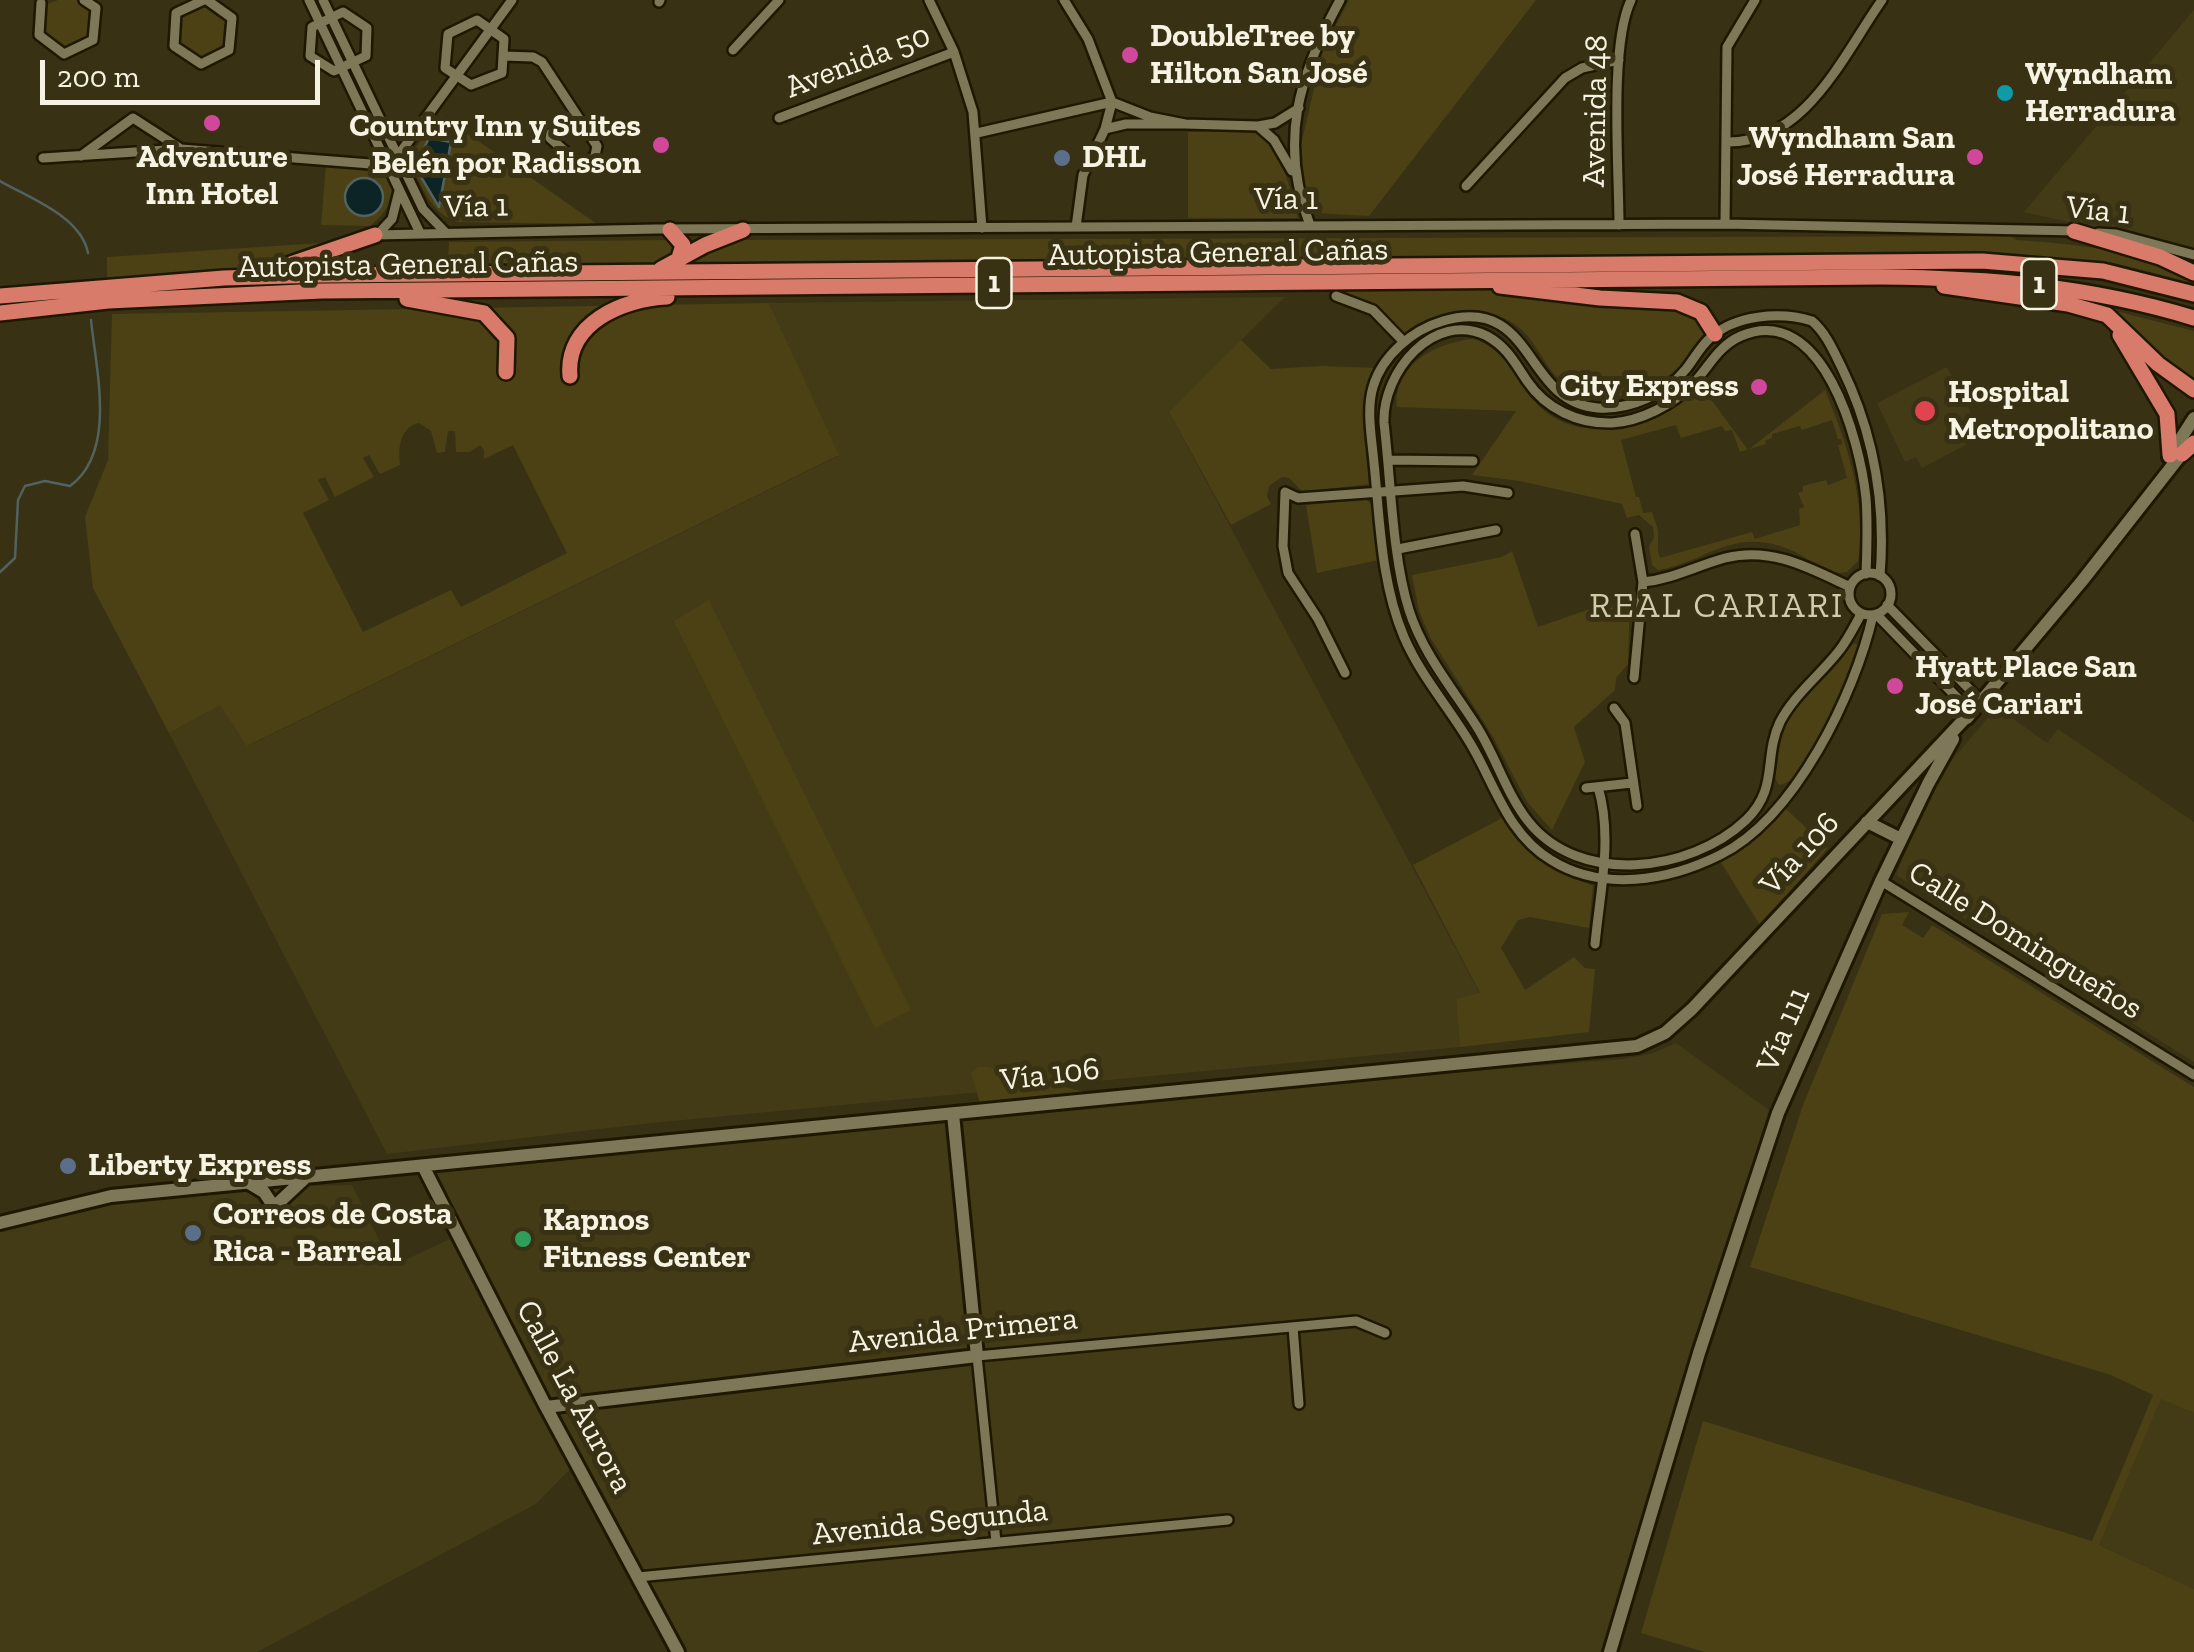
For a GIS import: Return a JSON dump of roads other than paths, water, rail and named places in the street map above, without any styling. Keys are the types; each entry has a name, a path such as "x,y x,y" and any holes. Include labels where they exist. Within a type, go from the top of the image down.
{"highway":[{"path":"670,230 683,245 678,261"},
{"path":"651,272 743,230"},
{"path":"2074,231 2160,257 2194,273"},
{"path":"251,277 376,236"},
{"name":"Autopista General Cañas","path":"0,296 251,277 1982,261 2103,271 2194,294"},
{"path":"1880,277 2092,309 2116,321 2158,364 2194,390"},
{"name":"Autopista General Cañas","path":"0,312 108,301 322,291 1880,277 2049,285 2122,298 2194,318"},
{"path":"1472,278 1508,288 1584,297 1676,302 1701,312 1715,334"},
{"path":"570,376 572,353 587,329 602,315 636,300 1023,283"},
{"path":"108,301 386,296 452,304 484,313 503,330 509,348 506,372"},
{"path":"2092,309 2119,334 2185,447"}],"main road":[{"name":"Vía 111","path":"1610,1652 1700,1353 1778,1113 1881,880 1938,764 1971,712 2148,500 2185,447 2194,418"},
{"name":"Vía 106","path":"0,1223 112,1196 1637,1046 1665,1033 1692,1009 1971,712"},
{"path":"1867,822 1901,839"},
{"path":"952,1114 978,1356"},
{"name":"Calle La Aurora","path":"423,1166 678,1652"},
{"path":"249,1183 264,1192 274,1207 305,1178"},
{"name":"Avenida Primera","path":"546,1406 978,1356"}],"street":[{"path":"41,1 39,35 64,54 93,40 96,8 84,0"},
{"path":"206,0 221,4 232,18 229,50 201,64 174,46 176,13 206,0"},
{"path":"309,0 392,160 423,209 446,233"},
{"path":"323,0 420,233"},
{"path":"43,158 181,150 382,165 392,160 512,0"},
{"path":"733,50 779,0"},
{"path":"929,0 954,52 977,133 982,228"},
{"path":"1064,0 1099,62 1112,102 1105,129 1084,175 1076,227"},
{"path":"1294,173 1298,108 1309,60 1340,0"},
{"name":"Avenida 48","path":"1619,224 1619,60 1623,17 1631,0"},
{"path":"1725,224 1728,47 1754,0"},
{"path":"1726,142 1746,143 1774,134 1801,115 1882,0"},
{"path":"343,12 368,28 366,56 334,71 310,56 312,27 332,18 343,12"},
{"path":"477,20 504,39 503,56 502,73 471,85 445,68 448,34 477,20"},
{"name":"Avenida 50","path":"780,118 954,52"},
{"path":"503,56 532,57 542,62 578,116 597,146 595,156 587,162 575,160 550,138 578,116"},
{"path":"1466,186 1565,78 1582,68 1619,60"},
{"path":"977,133 1112,102 1150,117 1185,124"},
{"path":"1105,129 1126,124 1258,126 1275,123 1298,108"},
{"path":"78,158 133,118 181,150"},
{"path":"1258,126 1274,140 1294,173 1310,225"},
{"path":"1274,140 1296,133"},
{"path":"376,236 392,219 398,186"},
{"name":"Vía 1","path":"376,236 670,230 1725,224 2074,231 2116,234 2194,255"},
{"path":"1336,296 1373,310 1418,348"},
{"path":"1870,614 1842,705 1807,768 1745,840 1696,866 1653,878 1601,879 1555,863 1520,833 1507,815 1470,742 1405,638 1390,594 1377,491 1370,399 1379,372 1407,340 1439,322 1452,318 1491,320 1521,342 1540,373 1558,392 1593,408 1635,403 1666,388 1715,334 1745,321 1792,316 1812,321 1844,372 1865,424 1878,479 1882,524 1880,576 1889,587 1888,605 1981,700"},
{"path":"1866,574 1868,528 1864,484 1852,431 1816,356 1802,342 1782,333 1747,334 1722,348 1692,384 1654,412 1620,422 1567,415 1544,401 1510,354 1485,335 1454,333 1418,348 1394,375 1385,400 1388,460 1408,608 1433,663 1485,739 1528,821 1550,842 1579,857 1602,863 1640,864 1690,852 1735,828 1764,796 1776,734 1784,716 1870,614 1888,605"},
{"path":"1816,356 1828,358 1832,349"},
{"path":"1394,352 1403,361"},
{"path":"1826,374 1834,369 1844,372"},
{"path":"1591,421 1593,408"},
{"path":"1388,460 1473,461"},
{"path":"1864,484 1878,479"},
{"path":"1346,673 1288,573 1285,492 1298,498 1463,486 1508,492"},
{"path":"1398,549 1496,530"},
{"path":"1634,678 1643,582 1635,534"},
{"path":"1643,582 1678,577 1722,559 1766,554 1786,558 1850,587"},
{"path":"1850,587 1866,574 1880,576"},
{"path":"1850,587 1852,605 1870,614 1971,712"},
{"path":"1422,668 1433,663"},
{"path":"1614,708 1625,723 1637,806"},
{"path":"1586,788 1632,783"},
{"path":"1594,944 1607,826 1605,803 1598,787"},
{"path":"1764,796 1778,804"},
{"name":"Calle Domingueños","path":"1881,880 2194,1075"},
{"name":"Avenida Primera","path":"978,1356 1356,1321 1385,1333"},
{"path":"1293,1327 1299,1404"},
{"path":"978,1356 996,1542"},
{"name":"Avenida Segunda","path":"638,1577 1228,1520"}],"water":[{"path":"429,138 451,142 439,207 415,167"},
{"path":"364,178 377,184 383,197 377,210 364,216 351,210 345,197 351,184"}],"waterway":[{"path":"0,181 65,218 88,253"},
{"path":"0,572 15,558 18,500 25,486 45,481 70,486 85,471 94,453 100,409 91,320"}],"place":[{"name":"DoubleTree by Hilton San José","path":"1130,55"},
{"name":"Wyndham Herradura","path":"2005,93"},
{"name":"Adventure Inn Hotel","path":"212,123"},
{"name":"Country Inn y Suites Belén por Radisson","path":"661,145"},
{"name":"Wyndham San José Herradura","path":"1975,157"},
{"name":"DHL","path":"1062,158"},
{"name":"City Express","path":"1759,387"},
{"name":"Hospital Metropolitano","path":"1925,411"},
{"name":"Hyatt Place San José Cariari","path":"1895,686"},
{"name":"Liberty Express","path":"68,1166"},
{"name":"Correos de Costa Rica - Barreal","path":"193,1233"},
{"name":"Kapnos Fitness Center","path":"523,1239"}],"district":[{"name":"REAL CARIARI","path":"1717,607"}]}
